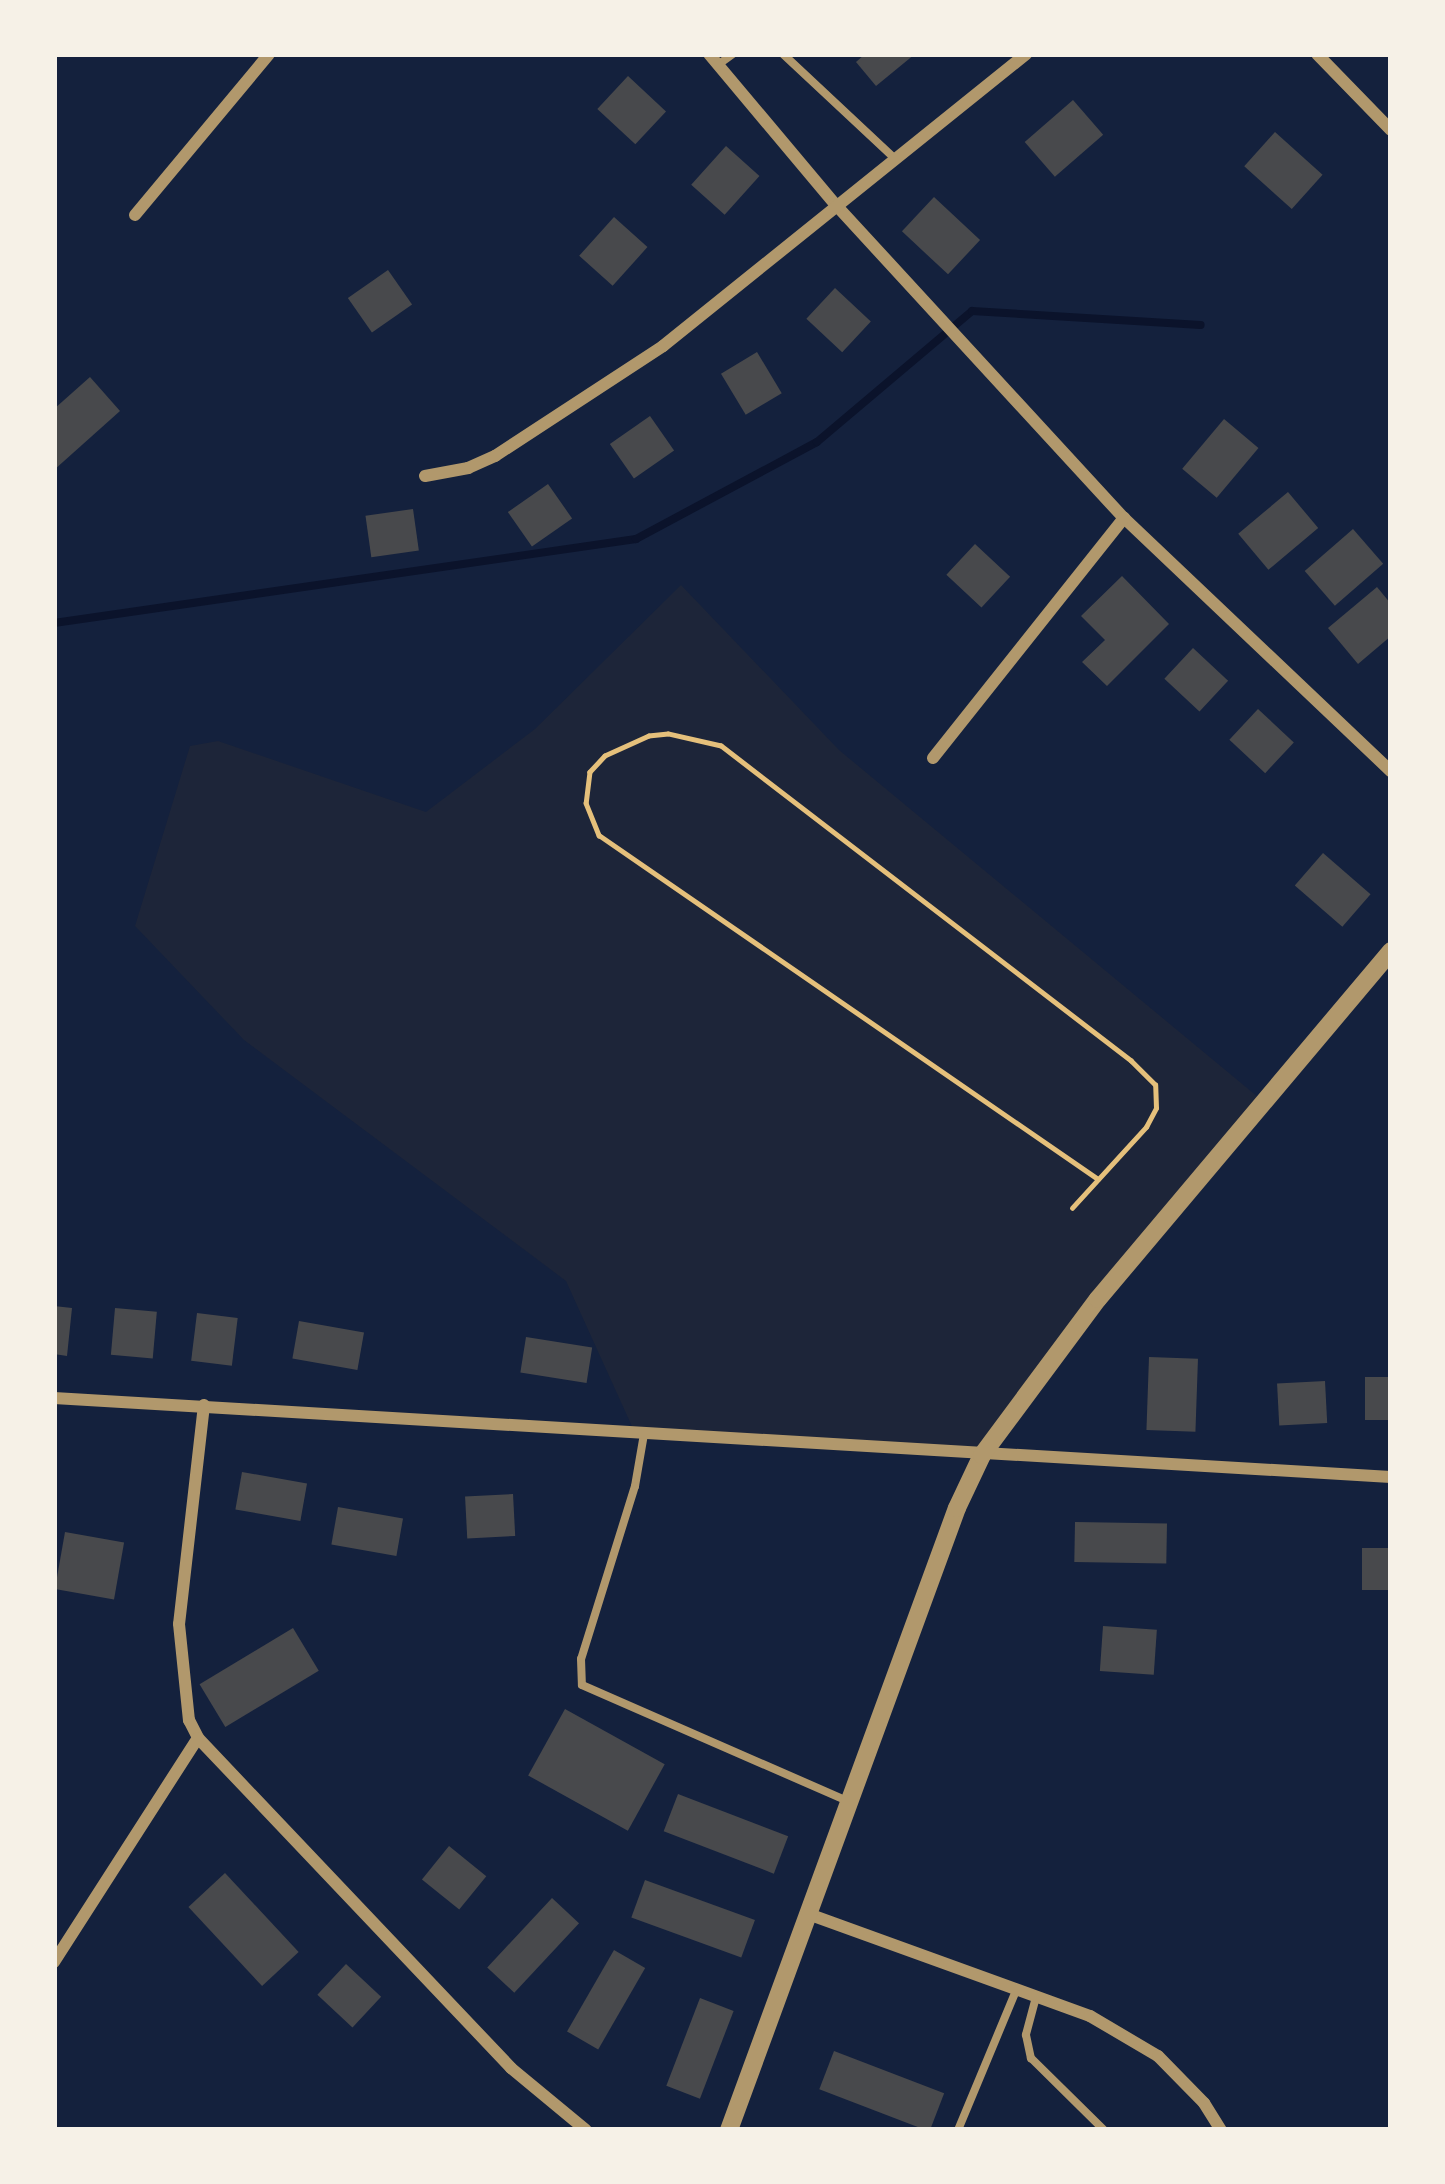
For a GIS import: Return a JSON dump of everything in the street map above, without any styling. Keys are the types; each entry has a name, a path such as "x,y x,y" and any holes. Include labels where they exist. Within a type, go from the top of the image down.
{"street":[{"path":"135,215 269,54"},
{"path":"425,476 468,469 495,456 644,358 1026,54"},
{"path":"1317,54 1391,130"},
{"path":"714,59 835,204 1124,518 1391,772"},
{"path":"932,758 1124,518"},
{"path":"729,2130 812,1915 957,1508 982,1455 1098,1299 1391,951"},
{"path":"54,1399 1391,1477"},
{"path":"204,1405 178,1624 189,1720 198,1738 511,2068 586,2130"},
{"path":"54,1962 198,1738"},
{"path":"812,1915 1090,2016 1158,2056 1204,2103 1221,2130"}],"lane":[{"path":"714,59 733,54"},
{"path":"783,54 893,157"},
{"path":"644,1434 635,1486 581,1659 582,1685 851,1802"},
{"path":"958,2130 1016,1989"},
{"path":"1036,1997 1026,2035 1031,2058 1104,2130"}],"path":[{"path":"1072,1208 1146,1127 1156,1108 1155,1085 1131,1061 721,746 668,734 649,736 605,756 590,772 586,803 599,835 1098,1179"}],"shaded area":[{"path":"681,585 839,750 1264,1102 982,1455 635,1433 566,1281 244,1040 135,926 190,746 218,741 426,812 535,729"}],"building":[{"path":"865,54 915,54 876,86 856,62"},
{"path":"628,76 666,111 635,144 597,109"},
{"path":"1073,100 1103,135 1055,177 1025,142"},
{"path":"1275,132 1323,175 1292,209 1244,166"},
{"path":"726,146 759,176 725,215 691,185"},
{"path":"934,197 980,240 948,274 902,231"},
{"path":"614,217 647,247 613,286 579,256"},
{"path":"388,270 412,304 372,333 348,298"},
{"path":"835,288 871,321 842,352 806,319"},
{"path":"757,352 782,393 746,415 721,374"},
{"path":"90,377 120,411 54,470 54,409"},
{"path":"650,416 674,450 634,479 610,444"},
{"path":"1224,419 1258,448 1217,498 1182,469"},
{"path":"548,484 572,518 532,547 508,512"},
{"path":"1288,492 1318,528 1268,570 1238,534"},
{"path":"413,509 419,551 371,557 365,516"},
{"path":"1353,529 1383,564 1335,606 1305,571"},
{"path":"975,544 1010,577 981,607 946,575"},
{"path":"1122,576 1169,624 1107,686 1082,662 1105,640 1081,616"},
{"path":"1377,587 1391,604 1391,636 1358,664 1328,628"},
{"path":"1193,648 1228,681 1199,711 1164,679"},
{"path":"1258,709 1294,742 1265,773 1229,740"},
{"path":"1323,853 1371,894 1342,927 1295,885"},
{"path":"54,1306 72,1308 67,1356 54,1354"},
{"path":"115,1308 157,1312 153,1358 111,1355"},
{"path":"197,1313 238,1318 232,1366 191,1361"},
{"path":"299,1321 364,1332 357,1370 292,1358"},
{"path":"526,1337 592,1347 587,1383 520,1373"},
{"path":"1149,1357 1198,1359 1195,1432 1146,1430"},
{"path":"1365,1377 1391,1377 1391,1420 1365,1420"},
{"path":"1325,1381 1327,1423 1279,1425 1277,1384"},
{"path":"242,1472 307,1483 300,1521 235,1509"},
{"path":"513,1494 515,1536 467,1538 465,1497"},
{"path":"338,1507 403,1518 396,1556 331,1544"},
{"path":"1075,1522 1167,1524 1166,1564 1074,1562"},
{"path":"65,1532 124,1542 114,1600 55,1589"},
{"path":"1362,1548 1391,1548 1391,1590 1362,1590"},
{"path":"1103,1626 1157,1630 1154,1675 1100,1671"},
{"path":"293,1628 319,1671 225,1727 200,1684"},
{"path":"565,1709 665,1764 628,1831 528,1775"},
{"path":"678,1794 788,1836 774,1874 664,1831"},
{"path":"449,1846 486,1876 459,1910 422,1879"},
{"path":"225,1873 299,1952 262,1986 188,1907"},
{"path":"645,1880 755,1920 741,1958 631,1918"},
{"path":"552,1898 579,1923 514,1993 487,1967"},
{"path":"614,1950 645,1968 598,2049 567,2031"},
{"path":"346,1964 381,1997 352,2027 317,1995"},
{"path":"700,1998 734,2011 700,2099 666,2086"},
{"path":"834,2051 944,2093 930,2130 925,2130 819,2089"}],"waterway":[{"path":"54,623 636,539 817,442 972,311 1201,325"}]}
